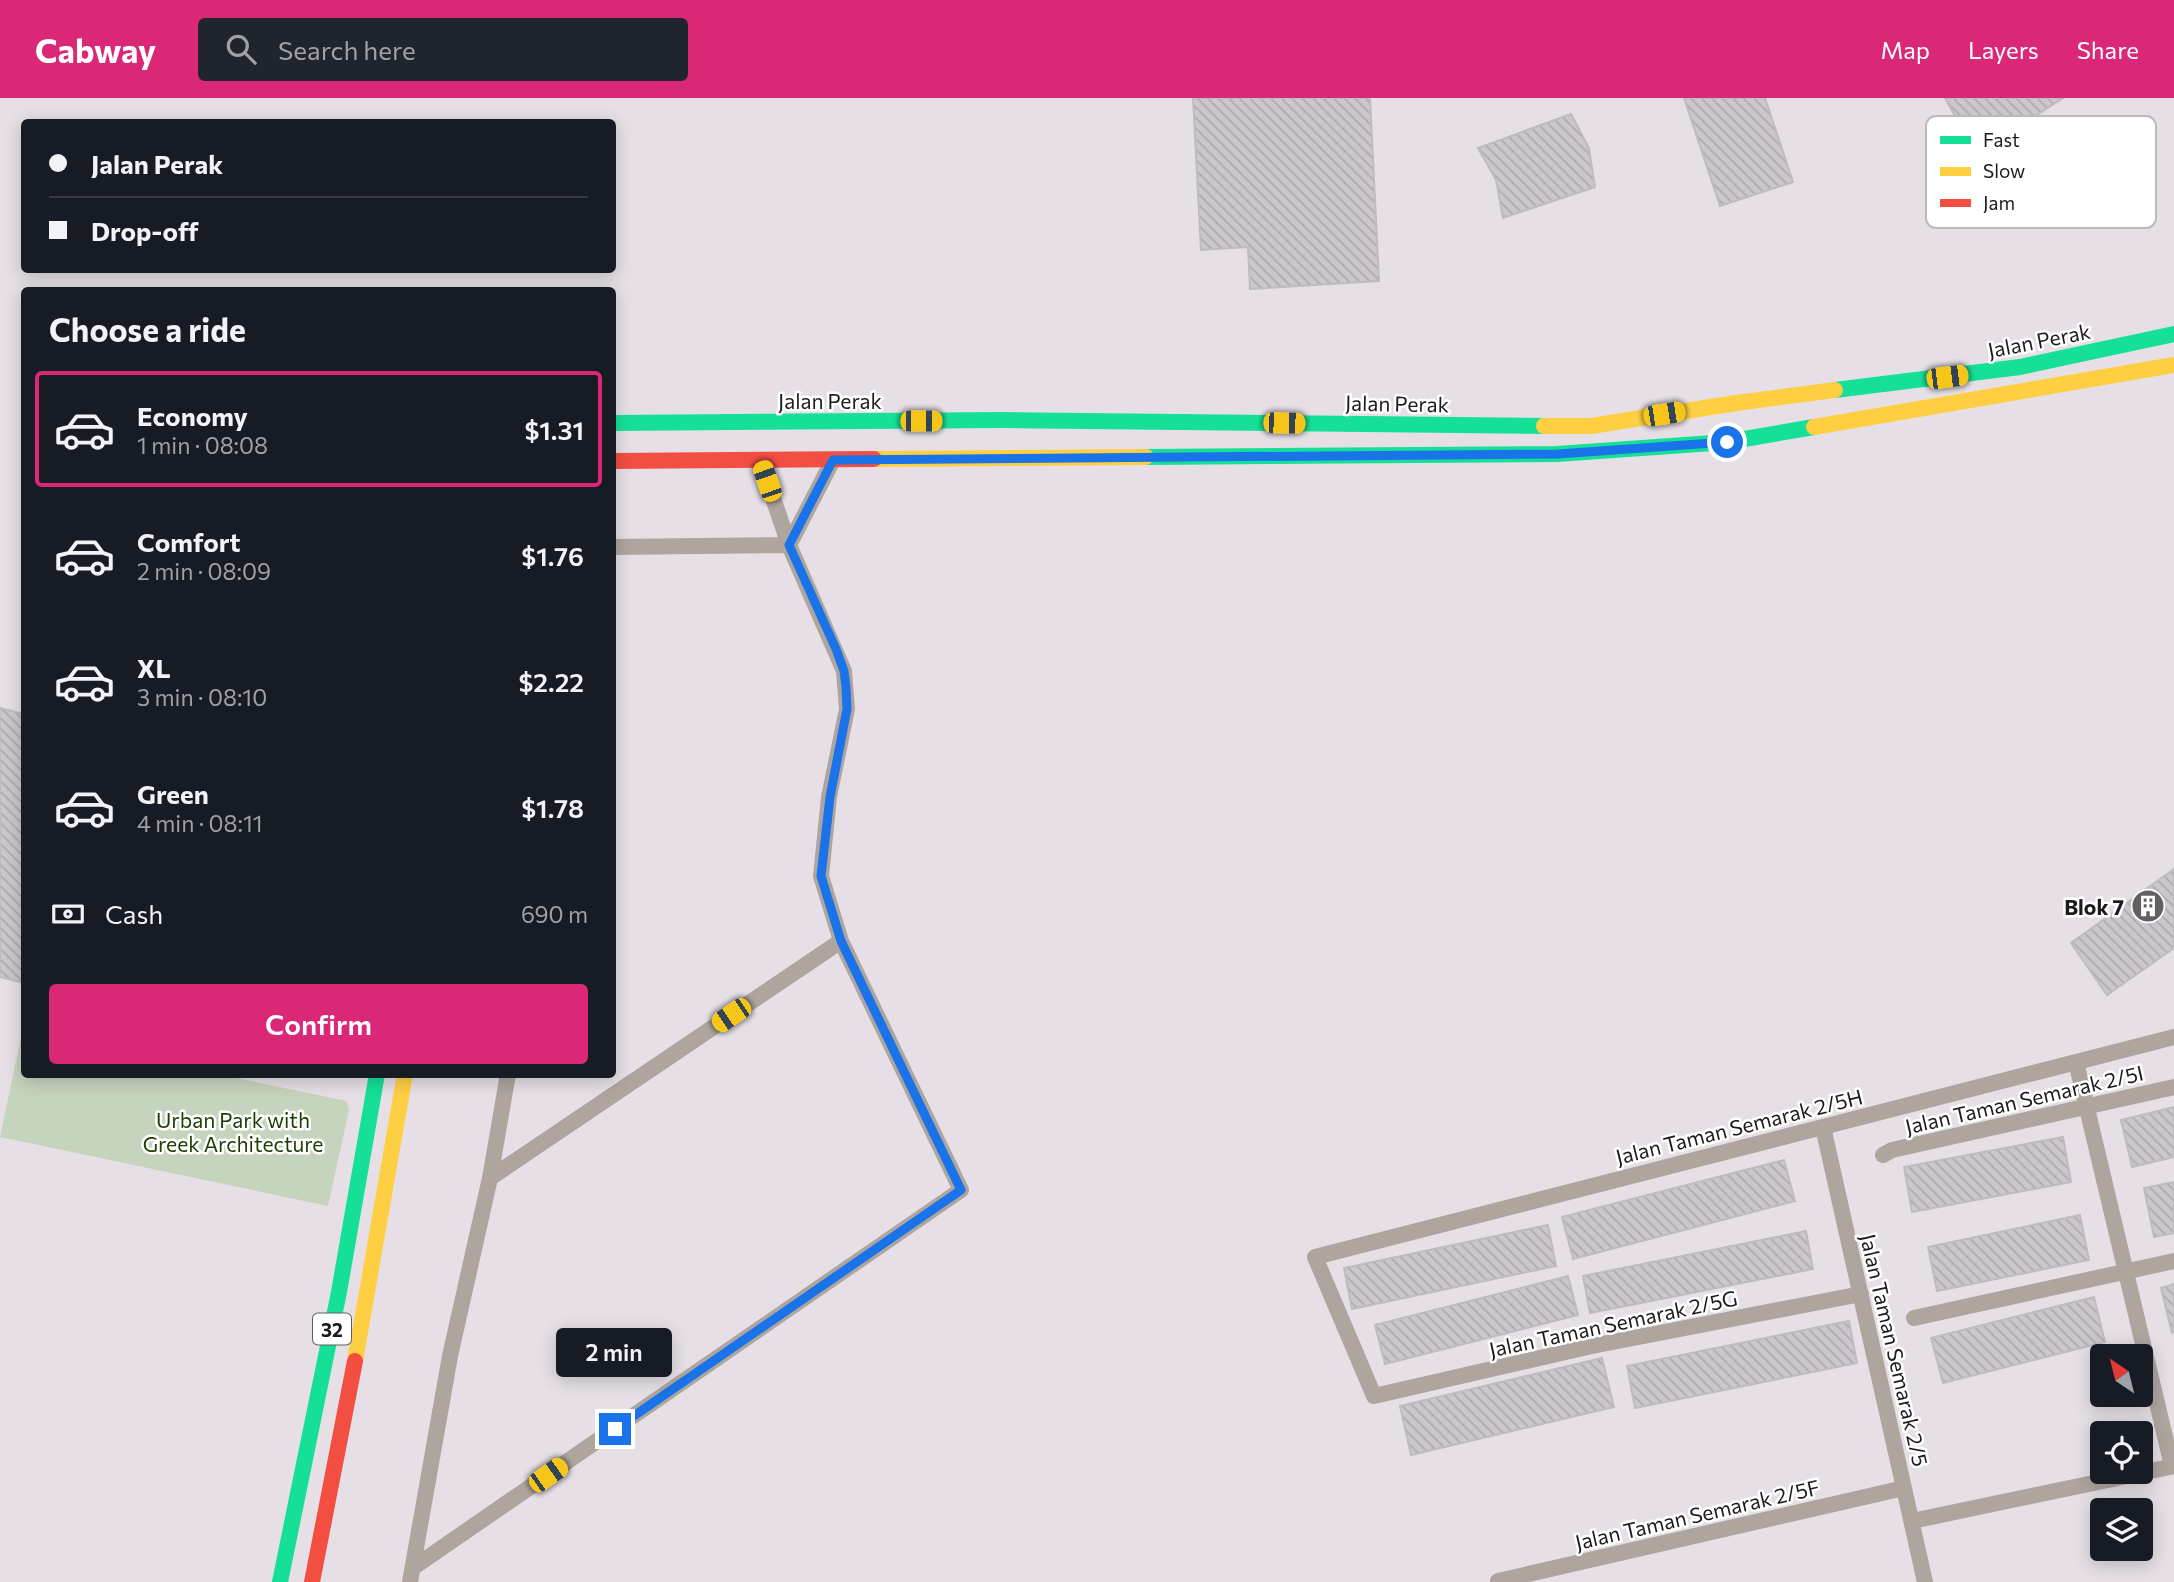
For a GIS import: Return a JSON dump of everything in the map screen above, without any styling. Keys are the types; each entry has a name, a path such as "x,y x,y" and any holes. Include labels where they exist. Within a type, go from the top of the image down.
{"main road":[{"name":"Jalan Perak","path":"616,423 815,433 1018,420 1591,426 1736,402 2020,367 2174,334"},
{"path":"616,461 1558,454 1714,443 2174,365"},
{"path":"815,433 832,450 858,460"},
{"name":"32","path":"281,1582 339,1292 376,1078"},
{"name":"32","path":"312,1582 369,1290 404,1078"}],"street":[{"path":"412,1575 961,1190 841,941 821,876 830,797 847,709 844,671 789,545 760,460"},
{"path":"789,545 833,460"},
{"path":"616,547 789,545"},
{"path":"490,1178 841,941"},
{"name":"Jalan Taman Semarak 2/5H","path":"1374,1396 1315,1257 2174,1037"},
{"path":"1912,1521 2173,1466 2076,1062"},
{"path":"412,1575 450,1356 490,1178 507,1078"},
{"name":"Jalan Taman Semarak 2/5I","path":"1883,1155 1892,1150 2174,1087"},
{"name":"Jalan Taman Semarak 2/5","path":"1823,1127 1925,1582"},
{"path":"1914,1318 2174,1261"},
{"name":"Jalan Taman Semarak 2/5G","path":"1374,1396 1592,1346 1861,1294"},
{"name":"Jalan Taman Semarak 2/5F","path":"1498,1581 1904,1488"}],"green space":[{"name":"Urban Park with Greek Architecture","path":"21,1037 21,1078 236,1078 347,1101 349,1110 328,1206 0,1137"}],"building":[{"path":"1193,98 1370,98 1379,281 1250,289 1248,247 1201,250"},
{"path":"1684,98 1765,98 1793,182 1720,206"},
{"path":"1945,98 2063,98 2035,116 1955,116"},
{"path":"1571,114 1589,148 1595,187 1503,218 1496,180 1478,148"},
{"path":"0,708 21,713 21,982 0,977"},
{"name":"Blok 7","path":"2174,869 2174,948 2107,995 2071,943"},
{"path":"2174,1107 2174,1157 2132,1167 2121,1120"},
{"path":"2063,1137 2071,1182 1912,1212 1904,1167"},
{"path":"1784,1160 1795,1201 1573,1259 1562,1217"},
{"path":"2174,1182 2174,1233 2154,1237 2144,1188"},
{"path":"2080,1215 2089,1260 1937,1291 1928,1247"},
{"path":"1548,1225 1556,1266 1352,1309 1344,1268"},
{"path":"1806,1231 1813,1269 1590,1313 1583,1276"},
{"path":"1568,1276 1578,1315 1385,1364 1375,1325"},
{"path":"2174,1284 2174,1332 2172,1333 2161,1288"},
{"path":"2094,1297 2105,1342 1943,1383 1931,1338"},
{"path":"1849,1321 1857,1363 1635,1408 1627,1366"},
{"path":"1602,1358 1614,1407 1411,1455 1400,1406"}],"traffic: fast":[{"path":"1835,390 2020,367 2174,334"},
{"path":"616,423 1004,420 1544,426"},
{"path":"1146,457 1557,454 1727,442 1814,427"},
{"path":"280,1582 339,1292 376,1078"}],"traffic: slow":[{"path":"1814,427 2174,365"},
{"path":"1544,426 1591,426 1835,390"},
{"path":"874,459 1146,457"},
{"path":"355,1361 404,1078"}],"traffic: jam":[{"path":"616,461 874,459"},
{"path":"312,1582 355,1361"}],"place":[{"name":"Blok 7","path":"2148,906"}],"route":[{"path":"615,1429 961,1190 841,941 821,876 830,797 847,709 846,687 844,671 836,649 789,545 833,460 1558,454 1727,442"}]}
